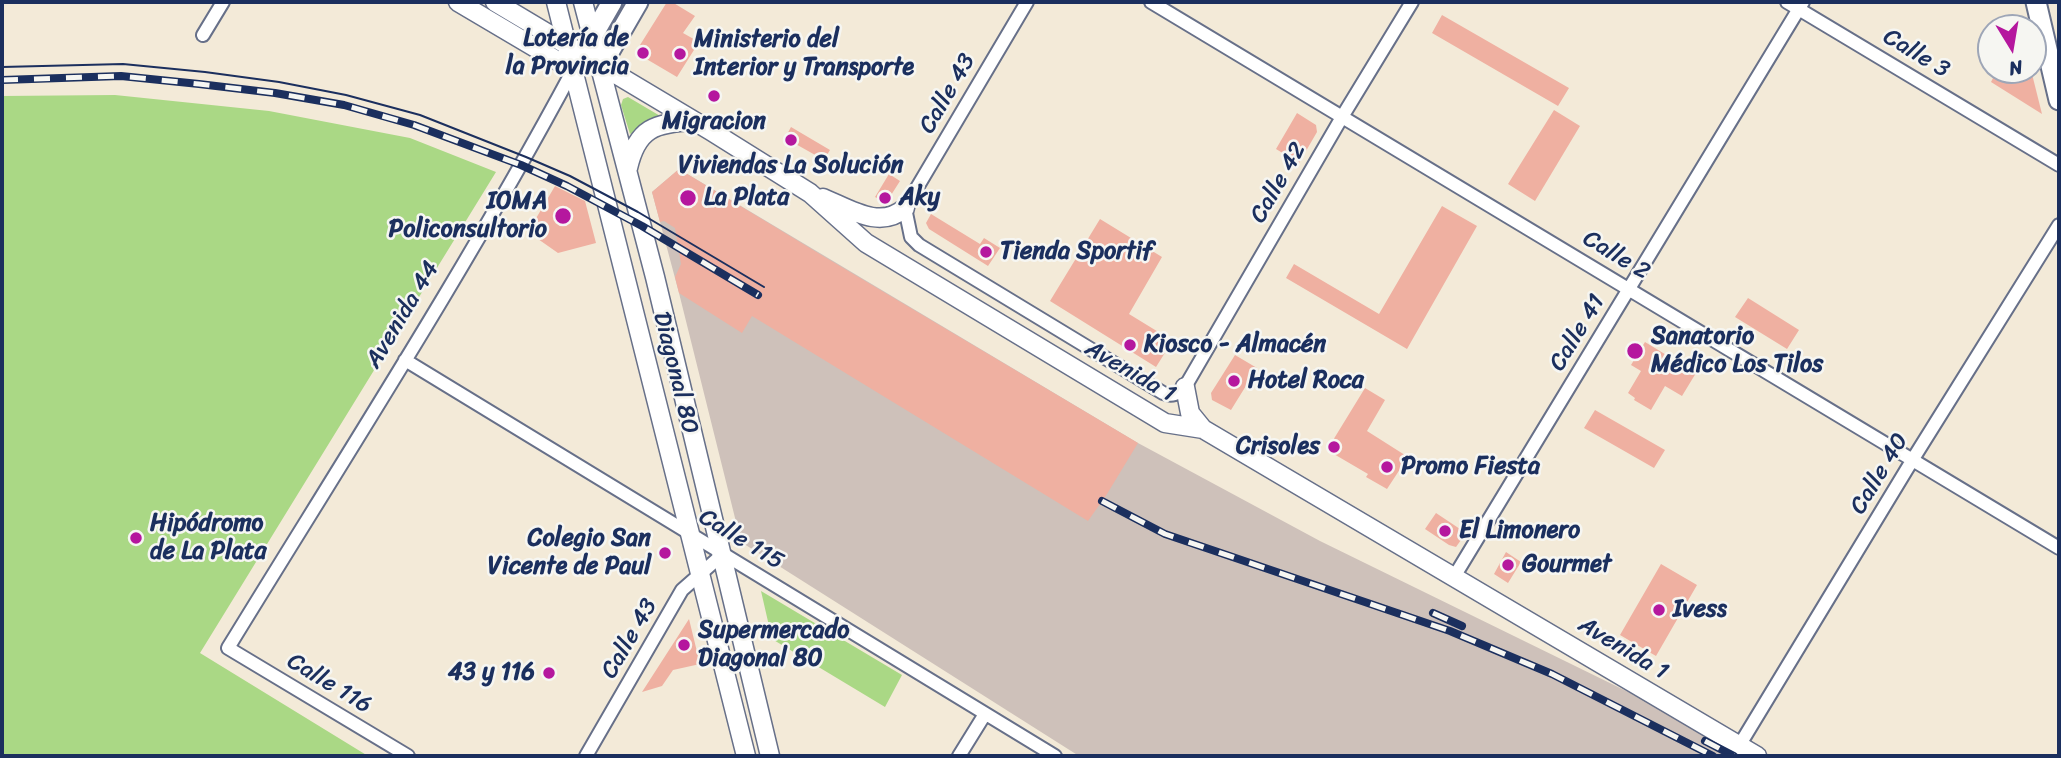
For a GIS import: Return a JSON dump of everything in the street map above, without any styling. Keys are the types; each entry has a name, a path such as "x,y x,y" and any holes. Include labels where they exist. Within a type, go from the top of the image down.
{"main road":[{"name":"Avenida 1","path":"458,2 601,66 810,193 866,243 1165,424 1203,429 1757,756"},
{"name":"Avenida 1","path":"495,2 574,56"},
{"name":"Diagonal 80","path":"556,2 574,56 746,756"},
{"name":"Diagonal 80","path":"583,2 628,169 770,756"},
{"name":"Avenida 44","path":"574,56 593,35 612,2"},
{"path":"601,66 638,2"},
{"path":"2036,2 2059,100"},
{"path":"628,169 634,148 644,133 659,126 694,121"},
{"path":"810,193 877,219 893,217 905,208"},
{"path":"1185,387 1188,409 1203,429"}],"street":[{"path":"203,35 223,2"},
{"name":"Calle 43","path":"905,208 1027,2"},
{"name":"Calle 2","path":"1151,2 2059,548"},
{"name":"Calle 42","path":"1185,387 1412,2"},
{"name":"Calle 3","path":"1787,2 1801,5 2059,164"},
{"name":"Calle 41","path":"1454,577 1801,5"},
{"name":"Avenida 44","path":"228,648 405,360 526,156 574,56"},
{"name":"Avenida 1","path":"905,208 911,237 919,245 1163,393 1176,394 1185,387"},
{"name":"Calle 40","path":"1738,746 2059,225"},
{"name":"Calle 115","path":"405,360 1055,756"},
{"name":"Calle 43","path":"586,756 682,590 723,554"},
{"name":"Calle 116","path":"228,648 408,756"},
{"path":"959,756 985,714"}],"shaded area":[{"path":"679,169 1138,443 1320,541 1714,734 1752,756 1079,756 741,542 652,192"}],"green space":[{"name":"Hipódromo de La Plata","path":"115,95 269,111 410,138 496,172 200,653 368,756 2,756 2,96"},
{"path":"628,97 667,120 641,127 630,134 621,105 623,99"},
{"path":"761,591 902,675 885,707 772,639"}],"building":[{"path":"667,2 672,2 695,16 683,33 699,42 677,77 643,57 640,45"},
{"path":"1442,15 1569,88 1558,106 1432,33"},
{"path":"1994,84 2034,84 2042,114"},
{"path":"1554,110 1580,126 1535,201 1508,184"},
{"path":"1297,113 1316,125 1317,132 1299,163 1276,149"},
{"path":"791,127 830,150 824,160 785,138"},
{"path":"679,169 1138,443 1088,521 752,316 742,333 679,293 675,277 681,264 675,228 664,221 660,222 652,192"},
{"path":"889,174 900,181 886,203 875,197"},
{"name":"IOMA Policonsultorio","path":"555,186 585,201 596,243 558,253 528,232"},
{"path":"1442,206 1477,226 1407,349 1286,278 1294,264 1379,314"},
{"path":"931,214 980,244 984,238 1000,248 988,266 929,229 926,223"},
{"path":"1100,219 1162,257 1129,314 1160,333 1155,340 1168,348 1156,367 1050,301"},
{"path":"1748,298 1799,330 1787,349 1735,317"},
{"path":"1645,342 1696,373 1682,396 1665,386 1651,410 1628,393 1641,371 1631,365"},
{"name":"Hotel Roca","path":"1235,355 1257,368 1231,410 1212,400 1211,393"},
{"path":"1365,388 1385,400 1367,431 1408,457 1387,489 1366,477 1368,474 1327,450"},
{"path":"1595,410 1665,450 1654,468 1584,428"},
{"name":"El Limonero","path":"1436,513 1466,533 1456,547 1425,529"},
{"name":"Gourmet","path":"1506,552 1521,562 1508,583 1494,574"},
{"name":"Ivess","path":"1661,564 1697,585 1656,656 1620,635"},
{"name":"Supermercado Diagonal 80","path":"689,619 700,664 673,670 662,686 642,692"}],"tram line":[{"path":"2,67 123,64 205,72 346,95 420,115 570,176 638,212 764,287"}],"railway":[{"path":"2,80 121,76 275,93 344,105 414,125 521,165 567,186 642,226 758,295"},
{"path":"1102,501 1165,534 1450,631 1552,674 1713,756"},
{"path":"1433,613 1462,626"},
{"path":"1705,741 1734,756"}],"place":[{"name":"Lotería de la Provincia","path":"643,53"},
{"name":"Ministerio del Interior y Transporte","path":"680,54"},
{"name":"Migracion","path":"714,96"},
{"name":"Viviendas La Solución","path":"791,140"},
{"name":"La Plata","path":"688,198"},
{"name":"Aky","path":"885,198"},
{"name":"IOMA Policonsultorio","path":"563,216"},
{"name":"Tienda Sportif","path":"986,252"},
{"name":"Kiosco - Almacén","path":"1130,345"},
{"name":"Sanatorio Médico Los Tilos","path":"1635,351"},
{"name":"Hotel Roca","path":"1234,381"},
{"name":"Crisoles","path":"1334,447"},
{"name":"Promo Fiesta","path":"1387,467"},
{"name":"El Limonero","path":"1445,531"},
{"name":"Hipódromo de La Plata","path":"136,538"},
{"name":"Colegio San Vicente de Paul","path":"665,553"},
{"name":"Gourmet","path":"1508,565"},
{"name":"Ivess","path":"1659,610"},
{"name":"Supermercado Diagonal 80","path":"684,645"},
{"name":"43 y 116","path":"549,673"}]}
